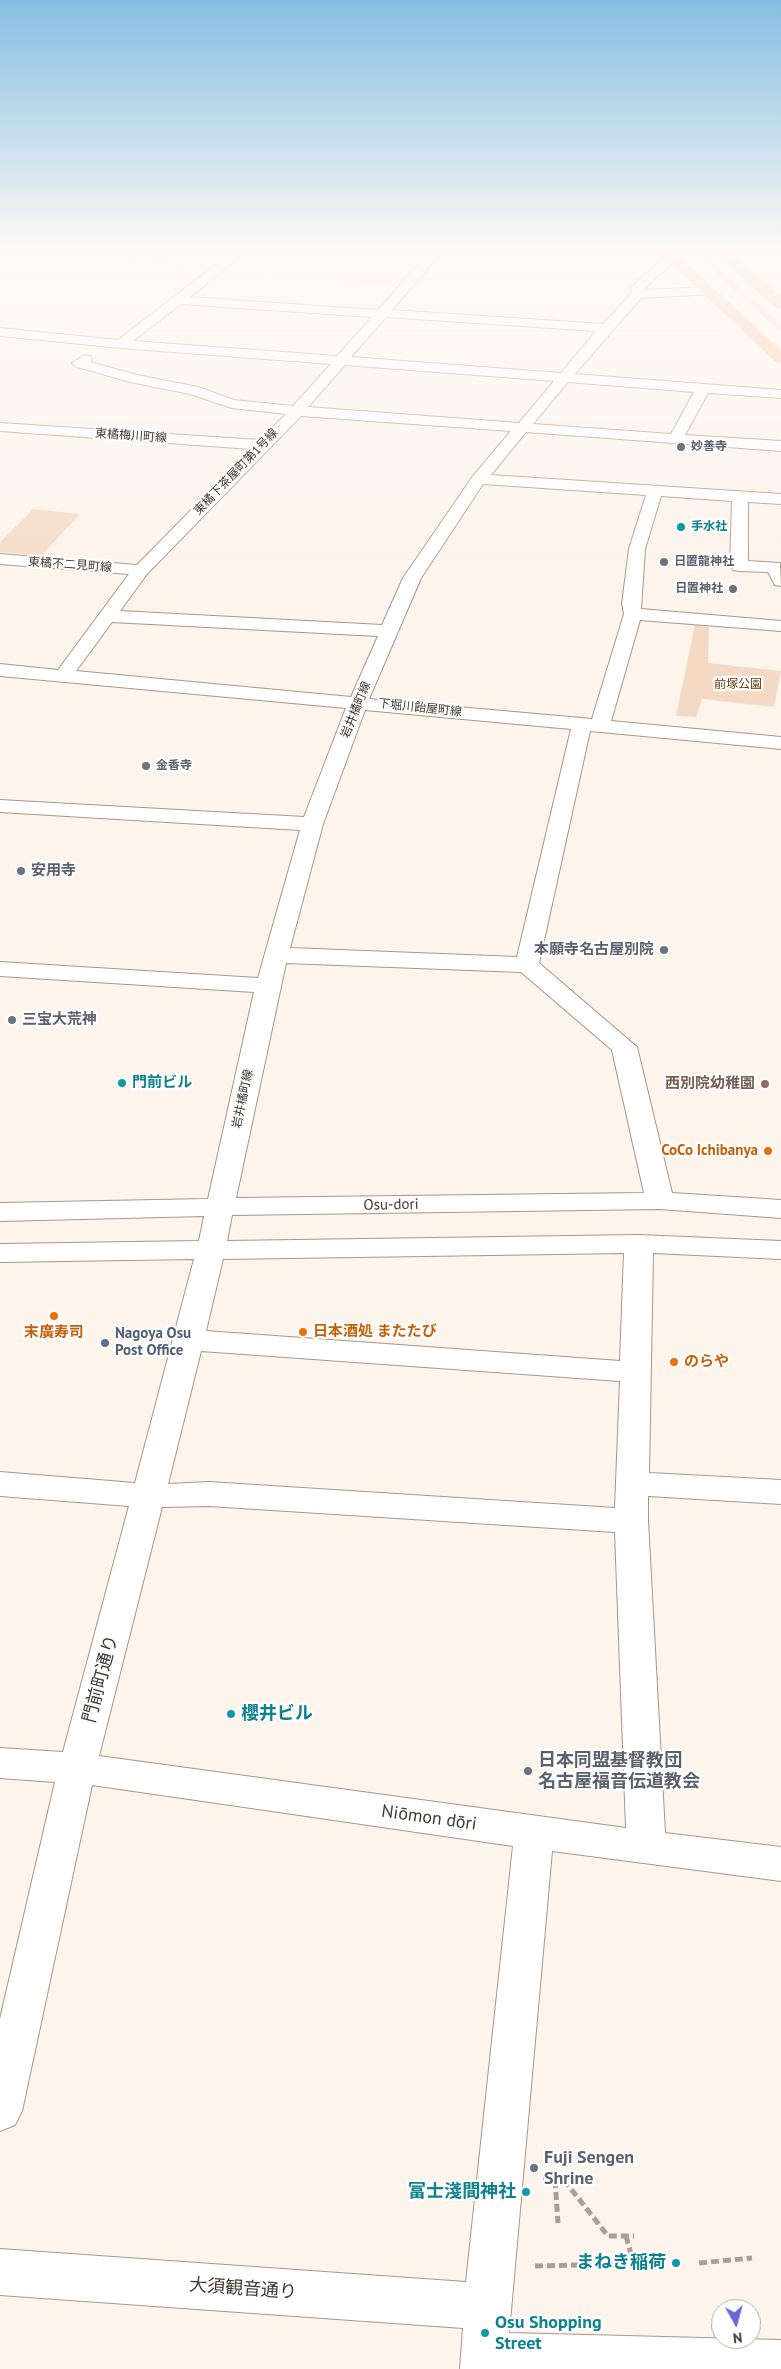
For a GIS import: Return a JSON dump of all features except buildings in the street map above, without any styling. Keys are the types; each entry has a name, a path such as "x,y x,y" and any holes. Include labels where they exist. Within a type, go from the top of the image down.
{"street":[{"path":"80,364 135,379 194,390 232,404 296,411 781,446"},
{"name":"東橘下茶屋町第1号線","path":"64,675 141,570 340,364"},
{"path":"377,364 781,394"},
{"name":"岩井橘町線","path":"211,1250 275,955 312,824 358,702 412,578 479,479 576,364"},
{"path":"676,438 703,388"},
{"name":"東橘梅川町線","path":"0,427 262,445"},
{"path":"479,479 781,499"},
{"path":"527,965 591,725 633,614 631,604 637,549 655,491"},
{"path":"740,496 739,566 774,567 781,581"},
{"name":"東橘不二見町線","path":"0,559 141,570"},
{"path":"633,614 781,626"},
{"path":"107,616 389,632"},
{"name":"下堀川飴屋町線","path":"0,670 358,702 781,744"},
{"path":"0,806 312,824"},
{"path":"275,955 527,965 624,1047 660,1202"},
{"path":"0,969 268,986"},
{"name":"Osu-dori","path":"0,1212 220,1207 660,1202 781,1209"},
{"path":"639,1244 630,1521 646,1846"},
{"path":"0,1253 639,1244 781,1250"},
{"name":"門前町通り","path":"0,2111 77,1768 149,1496 211,1250"},
{"path":"189,1340 635,1372"},
{"path":"0,1484 149,1496 209,1494 630,1521"},
{"path":"632,1484 781,1492"},
{"name":"Niōmon dōri","path":"0,1762 77,1768 534,1833 781,1864"},
{"path":"534,1833 489,2287 484,2363 781,2364"},
{"name":"大須観音通り","path":"0,2272 489,2287"}],"path":[{"path":"555,2180 558,2223"},
{"path":"564,2180 608,2236 634,2236"},
{"path":"626,2236 634,2265"},
{"path":"699,2263 752,2258"},
{"path":"489,2287 654,2263"}],"green space":[{"path":"33,509 80,514 42,555 0,552 0,542"},
{"name":"前塚公園","path":"695,624 709,627 708,663 781,671 774,707 702,699 696,717 676,716"}],"place":[{"name":"妙善寺","path":"681,447"},
{"name":"手水社","path":"681,527"},
{"name":"日置龍神社","path":"664,562"},
{"name":"日置神社","path":"733,589"},
{"name":"金香寺","path":"146,766"},
{"name":"安用寺","path":"21,871"},
{"name":"本願寺名古屋別院","path":"664,950"},
{"name":"三宝大荒神","path":"12,1020"},
{"name":"門前ビル","path":"122,1083"},
{"name":"西別院幼稚園","path":"765,1084"},
{"name":"CoCo Ichibanya","path":"768,1151"},
{"name":"末廣寿司","path":"54,1316"},
{"name":"日本酒処 またたび","path":"303,1332"},
{"name":"Nagoya Osu Post Office","path":"105,1343"},
{"name":"のらや","path":"674,1362"},
{"name":"櫻井ビル","path":"231,1714"},
{"name":"日本同盟基督教団 名古屋福音伝道教会","path":"528,1771"},
{"name":"Fuji Sengen Shrine","path":"534,2168"},
{"name":"富士淺間神社","path":"526,2192"},
{"name":"まねき稲荷","path":"676,2263"},
{"name":"Osu Shopping Street","path":"485,2333"}]}
